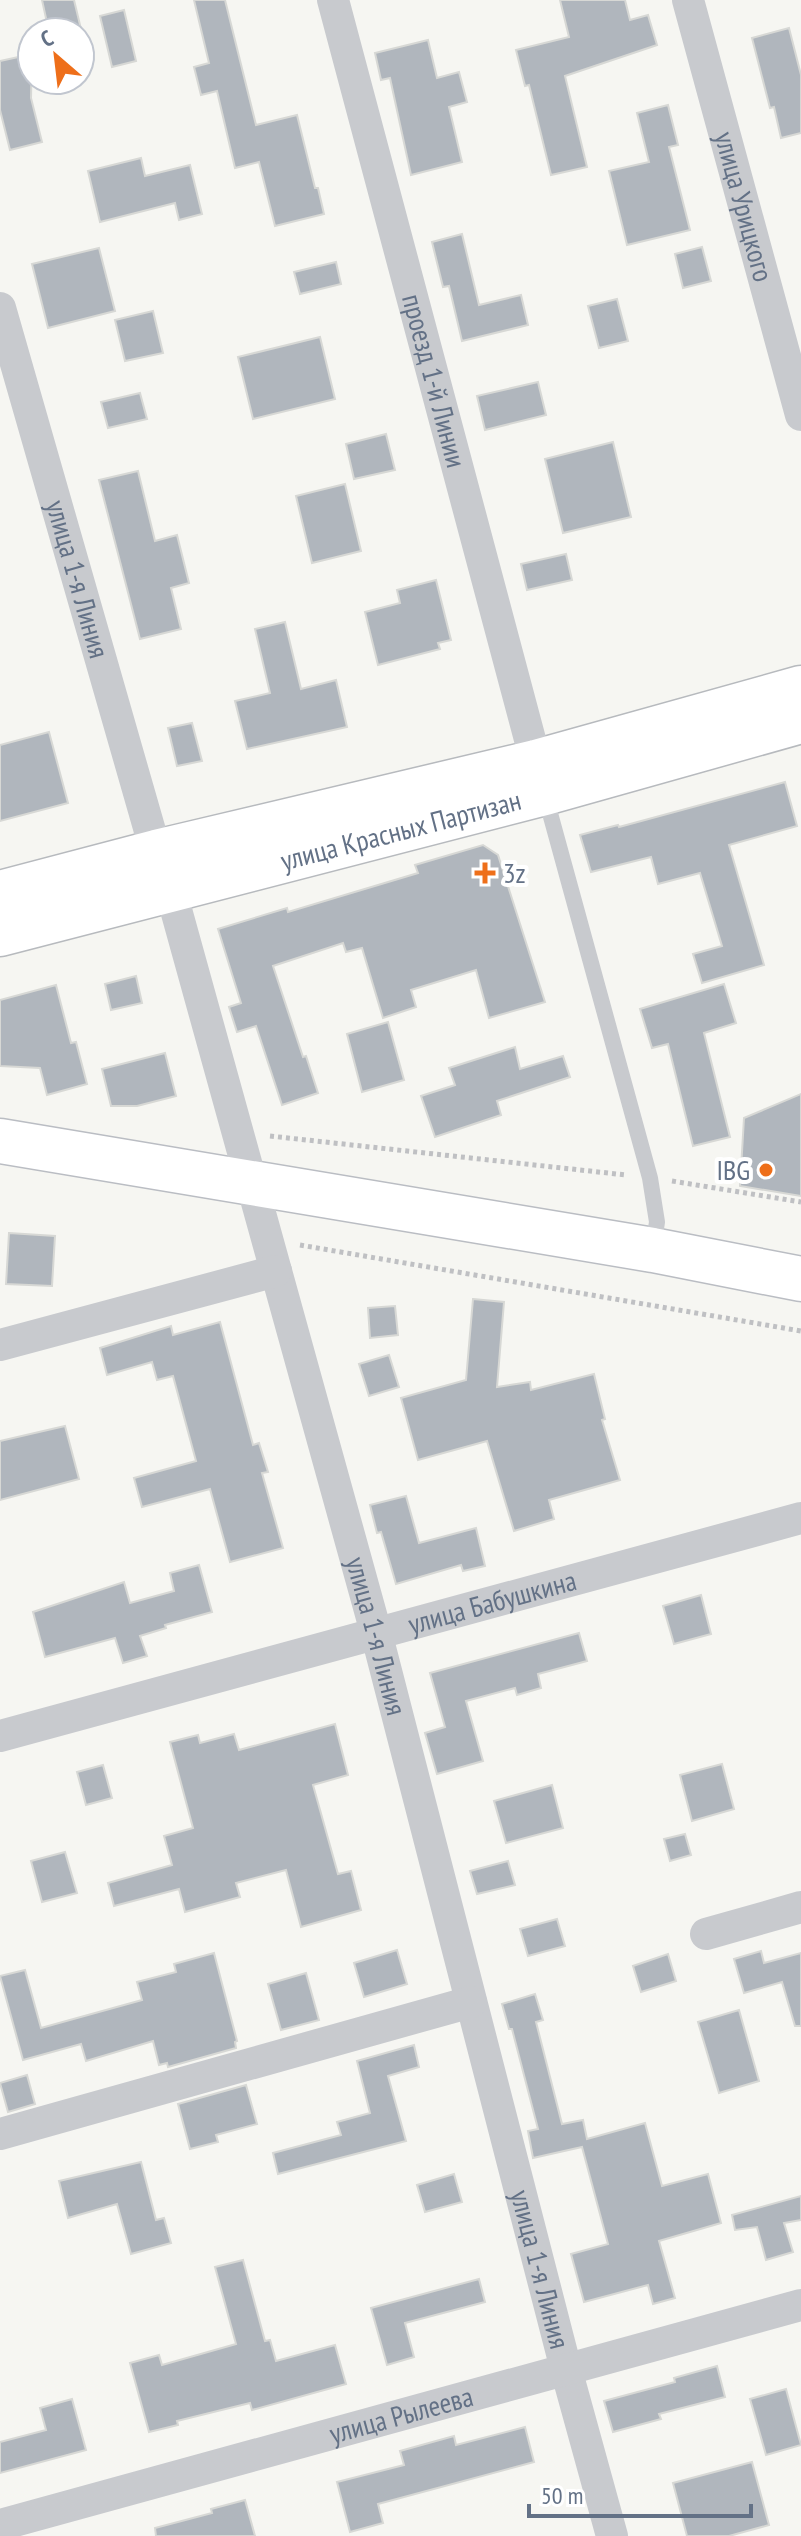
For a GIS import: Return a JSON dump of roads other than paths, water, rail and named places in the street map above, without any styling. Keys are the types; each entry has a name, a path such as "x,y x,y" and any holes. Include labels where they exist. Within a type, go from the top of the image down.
{"main road":[{"name":"улица Красных Партизан","path":"540,777 801,688"},
{"name":"улица Красных Партизан","path":"0,893 163,870 540,777 801,721"},
{"name":"улица Красных Партизан","path":"0,934 163,870"},
{"path":"0,1141 653,1250 801,1279"}],"street":[{"name":"проезд 1-й Линии","path":"333,0 540,777"},
{"name":"улица Урицкого","path":"688,0 801,415"},
{"name":"улица 1-я Линия","path":"0,308 238,1132 377,1636 612,2536"},
{"path":"0,1345 276,1271"},
{"name":"улица Бабушкина","path":"0,1736 377,1636 801,1518"},
{"path":"706,1934 801,1907"},
{"path":"0,2134 471,2002"},
{"name":"улица Рылеева","path":"0,2525 801,2305"}],"lane":[{"path":"540,777 650,1178 657,1222 653,1250"}],"place":[{"name":"3z","path":"485,873"},
{"name":"IBG","path":"766,1170"}]}
